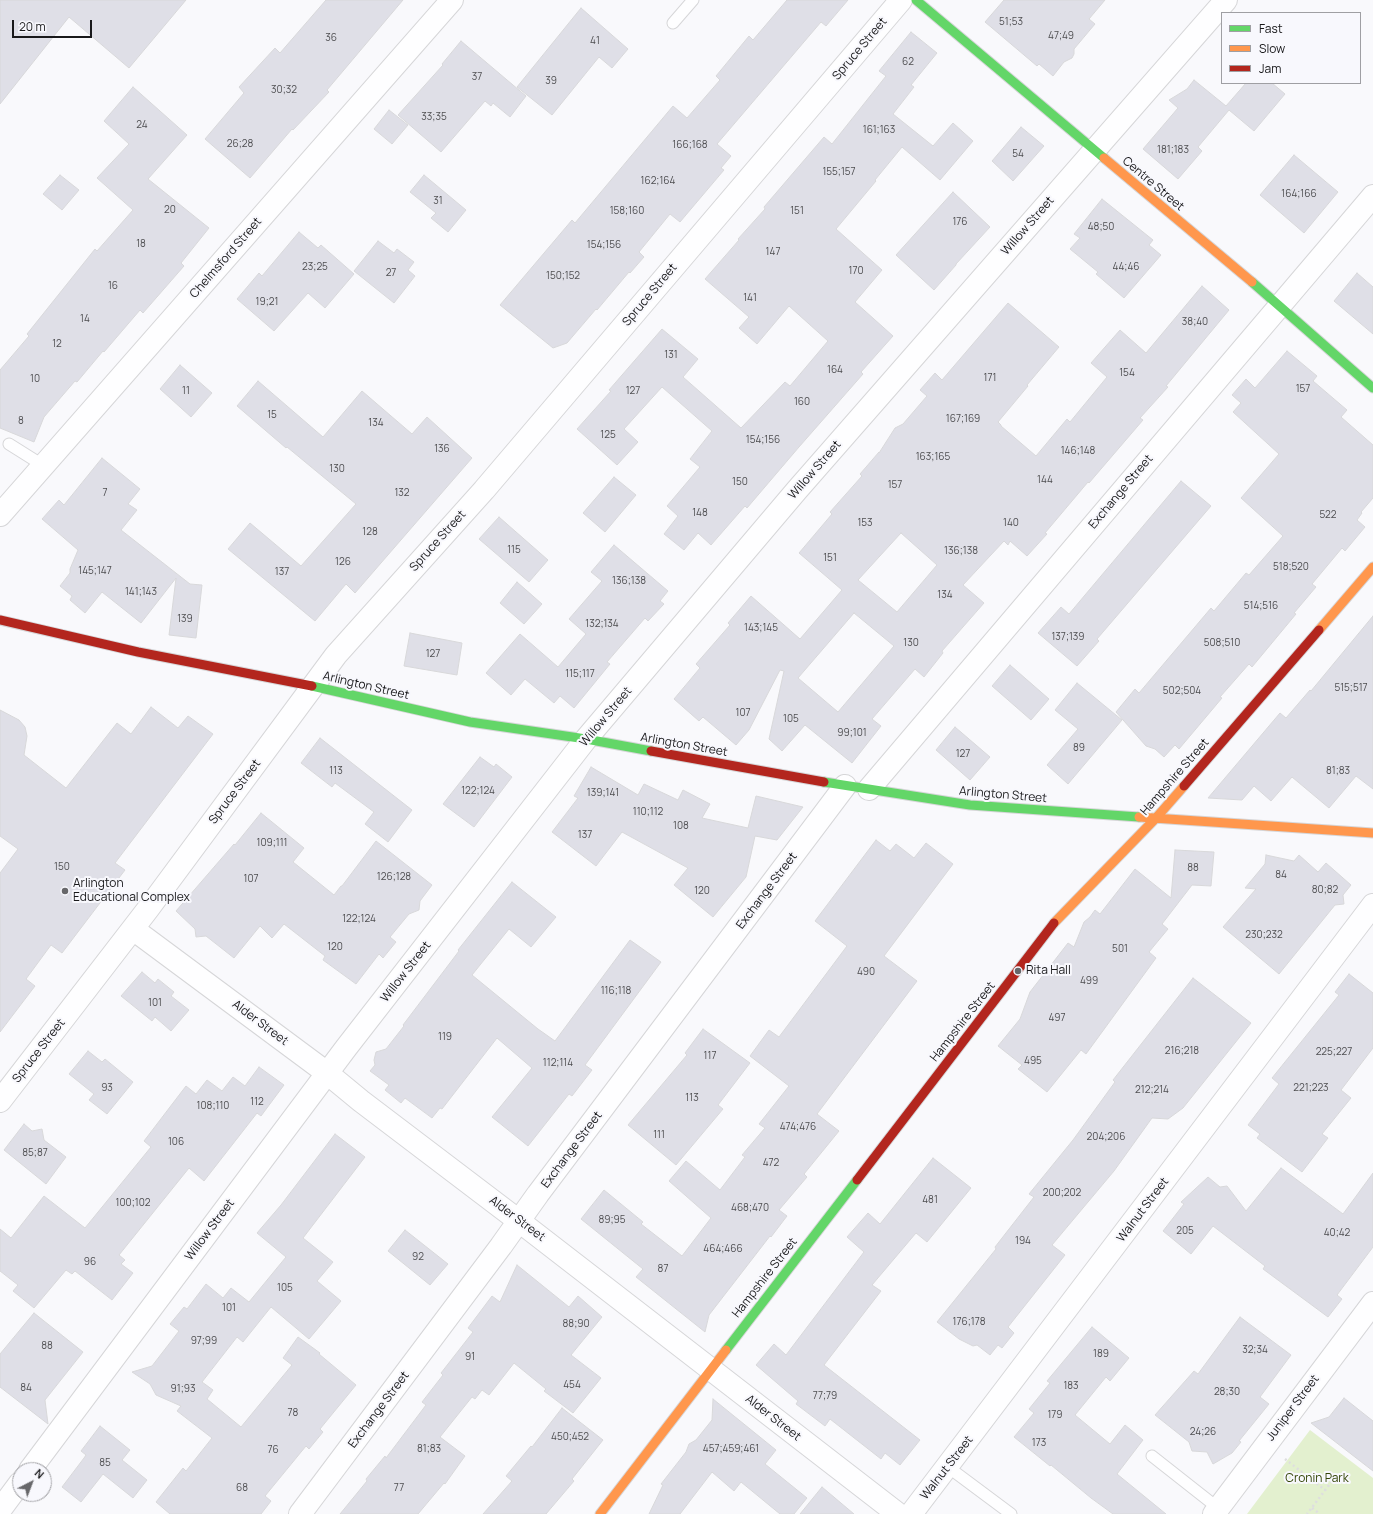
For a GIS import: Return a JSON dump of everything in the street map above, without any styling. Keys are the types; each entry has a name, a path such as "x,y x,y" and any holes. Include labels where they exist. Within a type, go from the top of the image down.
{"street":[{"name":"Chelmsford Street","path":"0,515 452,0"},
{"name":"Spruce Street","path":"0,1101 133,929 336,655 484,490 901,0"},
{"name":"Centre Street","path":"916,0 1279,305 1373,388"},
{"name":"Willow Street","path":"36,1462 327,1073 586,739 797,490 1226,0"},
{"name":"Exchange Street","path":"869,789 1373,196"},
{"name":"Hampshire Street","path":"600,1514 1055,922 1156,818 1373,567"},
{"name":"Arlington Street","path":"0,620 138,652 313,686 470,722 586,739 845,786 970,805 1373,833"},
{"name":"Exchange Street","path":"300,1514 845,786"},
{"name":"Walnut Street","path":"911,1514 1373,905"},
{"name":"Alder Street","path":"133,929 327,1073 361,1101 519,1220 898,1514"},
{"name":"Juniper Street","path":"1216,1511 1373,1303"},
{"path":"0,1510 12,1494"}],"lane":[{"path":"673,23 693,0"},
{"path":"9,444 44,466"},
{"path":"1152,1456 1216,1511"},
{"path":"948,1467 1011,1514"}],"path":[{"path":"1266,1445 1325,1490 1336,1476 1307,1514"},
{"path":"1312,1508 1320,1514"}],"green space":[{"name":"Cronin Park","path":"1310,1430 1373,1478 1373,1514 1247,1514"}],"building":[{"path":"0,0 186,0 129,68 69,17 0,104"},
{"path":"326,0 403,0 327,90 329,92 293,130 292,129 250,178 205,139 244,93 239,87 275,48 280,53"},
{"path":"787,0 848,0 826,26 821,22 717,144 731,156 721,168 724,170 680,222 670,214 639,252 644,257 567,343 553,348 500,305 572,220 575,223 673,106 687,118 720,80 716,76 749,36 753,40"},
{"path":"1004,0 1105,0 1089,19 1095,24 1074,49 1072,58 1064,62 1053,76 1039,64 1037,66 985,22"},
{"path":"581,8 628,49 612,68 599,57 552,115 517,87"},
{"path":"911,32 937,53 911,85 914,87 893,114 933,146 953,123 973,141 940,180 902,147 836,229 882,270 855,302 893,336 861,372 863,374 747,508 745,506 711,545 698,533 684,550 664,534 678,516 667,506 700,467 690,459 712,431 662,387 624,429 638,442 617,465 577,429 611,391 609,390 662,329 698,359 683,377 741,428 785,382 790,386 828,341 789,306 757,344 739,328 749,317 705,279 824,137 832,144 886,76 879,71"},
{"path":"461,41 526,96 510,117 493,103 491,106 485,101 441,152 398,115 443,65 442,64"},
{"path":"1194,80 1226,106 1245,84 1273,84 1285,94 1254,131 1229,110 1198,147 1202,151 1178,179 1143,149 1178,108 1169,100 1187,89"},
{"path":"133,87 187,135 148,179 209,228 181,263 184,266 143,313 140,310 104,352 103,351 77,382 75,381 44,417 34,442 0,428 0,370 29,336 27,334 95,249 97,251 133,210 97,178 129,144 104,121"},
{"path":"389,110 408,125 392,144 374,129"},
{"path":"1021,127 1044,146 1013,181 992,161"},
{"path":"1294,155 1338,192 1304,233 1260,195"},
{"path":"60,175 79,190 62,210 43,194"},
{"path":"424,175 466,210 448,232 431,218 436,213 410,192"},
{"path":"953,192 990,227 934,290 896,255"},
{"path":"1102,199 1153,240 1149,245 1161,255 1124,298 1096,274 1098,272 1070,249 1080,238 1074,234"},
{"path":"299,232 318,248 321,245 354,274 325,308 308,293 274,331 237,299 259,273 262,276"},
{"path":"378,241 394,253 397,249 414,262 408,270 415,276 394,303 354,271"},
{"path":"1357,273 1373,287 1373,334 1334,301"},
{"path":"1202,286 1229,310 1166,386 1168,387 1140,418 1143,420 1089,483 1088,482 1045,533 1047,534 1027,556 1010,541 1008,545 1004,541 963,585 984,603 942,651 943,653 924,677 915,669 872,719 881,726 852,763 805,725 782,751 769,739 784,671 780,670 749,730 736,745 703,717 699,721 674,699 700,668 696,664 730,625 728,623 751,596 800,639 842,590 799,553 832,514 830,512 862,476 860,474 879,453 895,428 903,424 927,396 920,390 935,373 942,380 1008,303 1059,347 998,422 1036,456 1067,419 1070,422 1107,377 1091,363 1120,330 1146,353","holes":["901,533 937,565 897,612 858,580","854,613 894,646 838,712 798,678"]},
{"path":"1287,351 1317,376 1313,381 1347,410 1341,417 1373,445 1373,498 1361,512 1362,513 1357,520 1365,527 1345,551 1342,548 1312,584 1316,587 1294,613 1296,614 1252,667 1249,664 1220,697 1222,698 1179,749 1175,745 1164,757 1155,749 1146,746 1116,712 1135,689 1139,693 1211,608 1214,611 1246,573 1249,575 1283,536 1241,498 1279,454 1233,412 1241,403 1232,395 1246,379 1255,388"},
{"path":"180,365 212,393 191,417 160,389"},
{"path":"258,381 323,437 362,391 412,434 427,417 472,458 355,593 346,584 315,621 228,549 250,523 301,566 356,504 287,447 286,448 237,406"},
{"path":"102,458 140,489 128,504 137,510 121,530 190,584 202,585 196,638 169,635 176,578 141,623 102,592 85,613 70,600 72,596 60,586 70,573 70,569 78,550 42,519 59,500 64,505"},
{"path":"614,477 636,495 605,532 583,513"},
{"path":"1181,481 1211,506 1097,639 1099,641 1077,666 1038,633 1061,607 1069,614"},
{"path":"499,517 548,560 529,582 479,539"},
{"path":"614,545 668,591 660,601 664,604 648,621 645,618 607,662 610,664 574,708 560,696 554,703 525,679 511,695 486,673 520,634 558,667 586,634 569,619 602,581 591,572"},
{"path":"517,582 542,604 524,624 500,603"},
{"path":"1373,616 1373,789 1356,776 1329,808 1292,777 1271,801 1254,786 1242,800 1208,798 1280,713 1286,718 1310,690 1311,691"},
{"path":"410,633 462,643 457,675 404,666"},
{"path":"1010,665 1049,699 1031,720 992,686"},
{"path":"1077,683 1122,720 1068,784 1047,765 1078,729 1055,710"},
{"path":"151,707 178,728 188,716 213,734 115,863 125,870 62,953 51,945 26,979 35,986 0,1032 0,873 18,849 0,836 0,710 19,720 25,727 27,736 24,755 66,788 117,723 131,734"},
{"path":"955,727 990,757 970,780 936,750"},
{"path":"320,738 412,810 388,842 365,824 374,812 335,783 332,787 301,763"},
{"path":"480,757 494,767 496,764 512,777 474,827 443,804"},
{"path":"591,767 638,795 644,784 678,800 683,790 710,804 702,818 748,828 756,796 803,807 777,840 755,836 746,877 713,917 674,885 688,868 622,832 596,866 552,832 578,798 574,796"},
{"path":"261,813 304,848 293,862 334,895 376,841 432,885 420,901 419,910 409,914 390,937 396,942 383,958 379,954 356,984 323,960 325,956 284,924 272,938 260,926 234,958 206,936 196,937 195,929 176,911 234,844 235,845"},
{"path":"876,840 890,851 896,844 914,858 926,843 953,864 884,956 917,981 817,1114 839,1131 804,1174 807,1177 779,1210 787,1216 709,1315 705,1332 636,1277 643,1269 581,1219 604,1190 643,1222 641,1224 682,1256 711,1218 669,1181 686,1161 720,1190 745,1157 742,1155 765,1128 759,1124 789,1086 750,1056 769,1030 779,1037 847,946 815,921"},
{"path":"1175,850 1214,852 1211,886 1192,885 1162,924 1168,929 1149,952 1156,958 1086,1054 1081,1050 1047,1092 1018,1069 1022,1065 998,1046 1020,1019 1030,992 1068,943 1074,947 1084,922 1095,910 1100,914 1135,869 1171,898"},
{"path":"1266,855 1294,861 1299,855 1318,872 1326,863 1351,885 1343,895 1344,904 1335,905 1279,974 1223,927 1256,889 1245,888 1265,864"},
{"path":"512,882 556,917 531,947 509,929 472,975 555,1041 630,940 661,962 585,1065 592,1070 572,1096 569,1094 528,1146 492,1117 532,1068 497,1038 442,1109 440,1108 432,1118 405,1098 401,1103 385,1090 389,1085 370,1071 375,1065 374,1060 376,1052 386,1049 459,951 458,950"},
{"path":"142,972 155,983 158,979 174,992 171,996 189,1010 171,1031 155,1017 152,1021 121,996"},
{"path":"1349,974 1373,993 1373,1048 1341,1090 1351,1098 1322,1134 1328,1138 1302,1172 1257,1138 1260,1134 1248,1125 1279,1084 1272,1078 1339,995 1335,992"},
{"path":"1193,978 1251,1023 1183,1108 1168,1119 1152,1118 1114,1171 1052,1245 1065,1255 1008,1327 1014,1333 1002,1348 998,1345 990,1355 977,1345 973,1346 959,1339 937,1322 996,1249 995,1247 1034,1197 1029,1194 1073,1140 1115,1082 1113,1080"},
{"path":"703,1029 750,1063 718,1105 723,1109 676,1165 628,1125 687,1055 685,1053"},
{"path":"88,1051 102,1062 105,1059 133,1082 107,1114 89,1100 94,1094 69,1074"},
{"path":"259,1067 284,1085 261,1116 257,1113 204,1181 189,1168 119,1255 125,1260 121,1264 133,1273 112,1300 75,1271 72,1274 66,1270 34,1308 13,1291 18,1285 0,1271 0,1229 11,1238 44,1196 85,1228 151,1147 144,1141 186,1086 196,1094 207,1080 222,1091 233,1077 245,1086"},
{"path":"24,1124 32,1131 42,1129 44,1140 66,1157 46,1184 4,1150"},
{"path":"335,1134 365,1157 303,1238 333,1262 317,1281 341,1301 309,1339 271,1307 243,1342 237,1337 202,1382 213,1390 207,1399 241,1427 292,1365 283,1358 298,1337 320,1353 319,1354 356,1385 320,1429 323,1432 309,1449 306,1446 265,1496 271,1501 261,1514 170,1514 156,1502 183,1468 186,1471 212,1438 177,1411 181,1406 156,1395 150,1384 132,1372 152,1366 179,1331 170,1324 184,1307 187,1309 206,1284 223,1298 231,1288 249,1302 286,1257 257,1233 281,1205"},
{"path":"933,1158 971,1188 927,1242 916,1233 872,1285 881,1291 824,1365 920,1440 900,1465 885,1453 881,1459 830,1419 825,1426 796,1404 798,1401 756,1365 774,1344 786,1355 864,1252 847,1237 868,1213 880,1224"},
{"path":"1281,1168 1343,1214 1373,1173 1373,1247 1337,1295 1342,1299 1328,1317 1263,1269 1265,1266 1213,1226 1191,1254 1163,1231 1184,1204 1181,1202 1208,1177 1220,1187 1227,1186 1246,1211"},
{"path":"405,1230 448,1264 430,1285 388,1251"},
{"path":"517,1265 569,1307 578,1296 602,1317 571,1355 601,1378 573,1413 544,1391 546,1389 514,1363 489,1395 482,1390 475,1399 472,1397 440,1437 465,1456 445,1484 444,1483 418,1514 340,1514 385,1456 386,1458 426,1405 422,1402 443,1375 441,1373 473,1332 468,1328 492,1296 500,1302"},
{"path":"34,1313 83,1352 45,1400 48,1424 0,1387 0,1354"},
{"path":"1240,1317 1291,1355 1260,1397 1269,1404 1239,1441 1241,1442 1232,1453 1213,1464 1207,1452 1192,1451 1189,1442 1155,1415 1194,1371 1198,1374"},
{"path":"1092,1327 1129,1358 1110,1381 1106,1377 1075,1415 1110,1444 1125,1425 1143,1440 1117,1474 1166,1514 1113,1514 1014,1437 1034,1413 1029,1409 1050,1383 1047,1381"},
{"path":"1344,1398 1373,1421 1373,1471 1311,1423 1329,1417"},
{"path":"713,1399 776,1450 765,1464 807,1498 794,1514 780,1514 741,1482 734,1491 712,1472 680,1514 649,1514 663,1485 661,1484 686,1452 689,1444 696,1440 712,1420"},
{"path":"562,1408 603,1440 572,1479 574,1481 546,1514 483,1514 512,1481 506,1476 531,1446 532,1447"},
{"path":"100,1426 130,1450 122,1460 147,1480 133,1498 103,1474 81,1502 62,1487 86,1455 81,1451"},
{"path":"822,1487 854,1514 800,1514"}],"traffic: fast":[{"path":"916,0 1104,158"},
{"path":"1252,282 1373,388"},
{"path":"312,686 470,722 586,739 651,751"},
{"path":"824,782 970,805 1139,817"},
{"path":"726,1350 857,1180"}],"traffic: slow":[{"path":"1104,158 1252,282"},
{"path":"1319,630 1373,567"},
{"path":"1054,923 1156,818 1184,786"},
{"path":"1139,817 1373,833"},
{"path":"600,1514 726,1350"}],"traffic: jam":[{"path":"0,620 138,652 312,686"},
{"path":"1184,786 1319,630"},
{"path":"651,751 824,782"},
{"path":"857,1180 1054,923"}],"place":[{"name":"Arlington Educational Complex","path":"65,891"},
{"name":"Rita Hall","path":"1018,971"}]}
